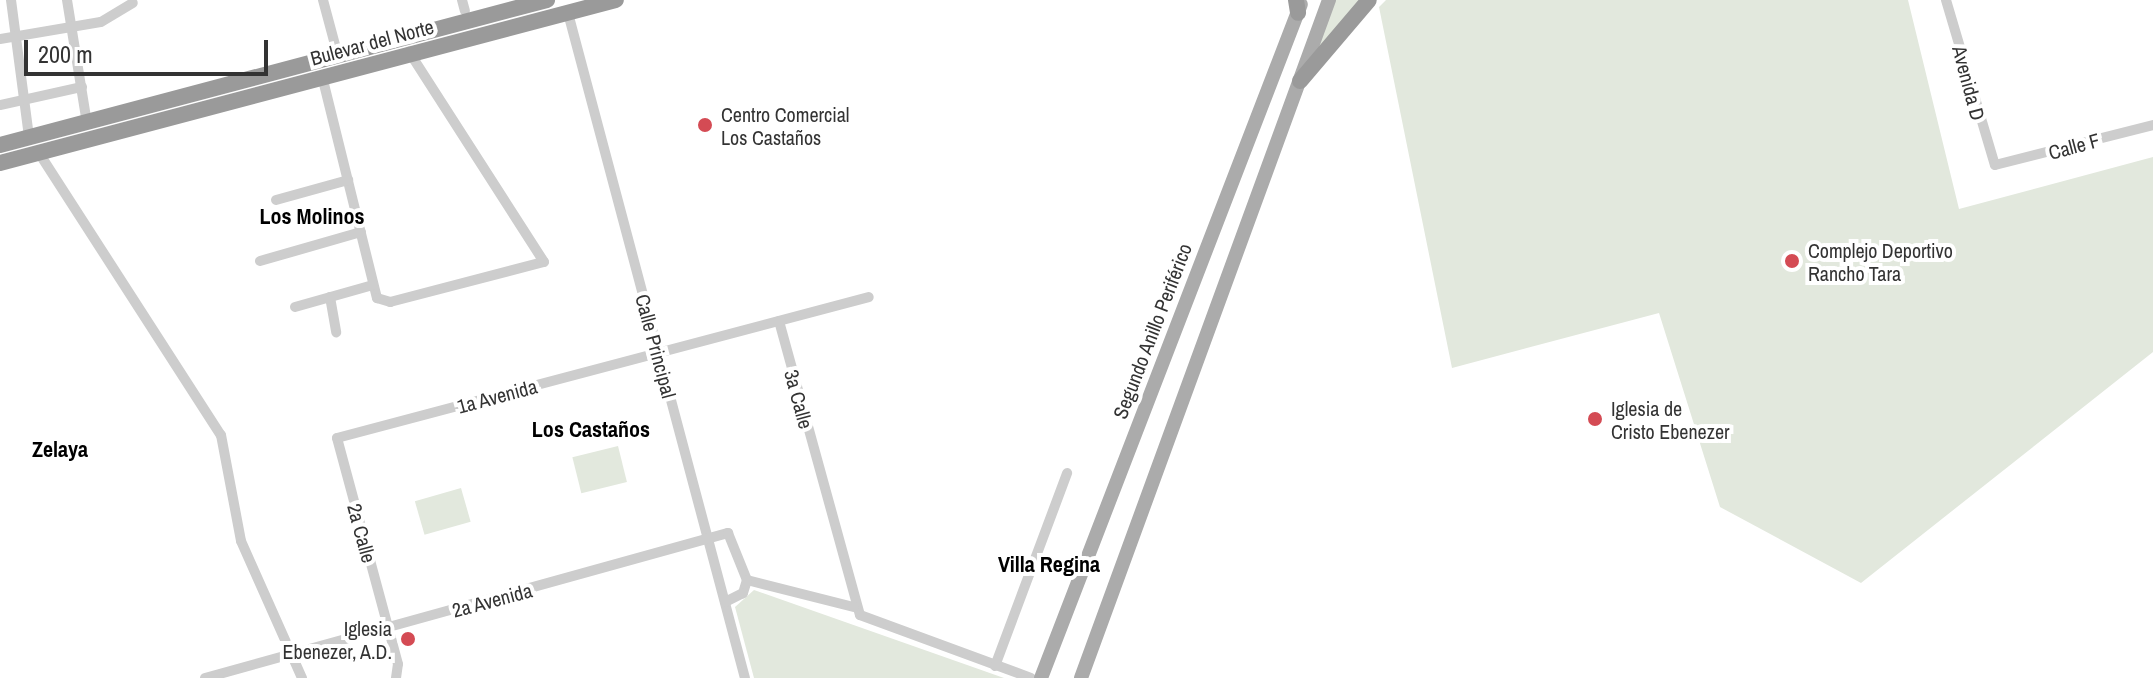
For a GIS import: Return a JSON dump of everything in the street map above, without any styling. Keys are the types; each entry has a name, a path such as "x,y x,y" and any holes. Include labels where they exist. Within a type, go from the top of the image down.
{"highway":[{"path":"406,45 428,20 505,0"},
{"path":"467,10 547,0"},
{"path":"459,40 590,0"},
{"name":"Bulevar del Norte","path":"0,145 338,56 459,40 616,0"},
{"path":"1300,81 1369,0"},
{"name":"Bulevar del Norte","path":"0,163 322,76 406,45"}],"main road":[{"path":"1081,678 1216,301 1329,0"},
{"name":"Segundo Anillo Periférico","path":"1041,678 1186,291 1299,4"},
{"path":"1186,291 1206,283 1216,301"}],"street":[{"path":"11,0 29,137"},
{"path":"67,0 87,123"},
{"path":"323,0 338,56"},
{"name":"Avenida D","path":"1946,0 1995,165"},
{"path":"0,39 101,22 133,3"},
{"name":"Calle Principal","path":"568,13 745,678"},
{"path":"322,76 377,298 390,302 544,260 406,45"},
{"path":"0,105 82,87"},
{"name":"Calle F","path":"1995,165 2153,125"},
{"path":"39,153 221,435 241,541 302,678"},
{"path":"276,200 348,180"},
{"path":"260,261 361,232"},
{"path":"295,307 373,285"},
{"path":"330,297 336,332"},
{"name":"1a Avenida","path":"337,438 869,297"},
{"name":"3a Calle","path":"779,321 857,611"},
{"name":"2a Calle","path":"337,438 388,628 396,678"},
{"path":"995,666 1067,473"},
{"path":"708,540 735,537 747,580 743,593 725,602"},
{"name":"2a Avenida","path":"205,678 708,540"},
{"path":"747,580 857,611 1031,678"}],"shaded area":[{"path":"1332,0 1367,0 1313,53"},
{"name":"Complejo Deportivo Rancho Tara","path":"1386,0 1908,0 1959,209 2153,157 2153,352 1861,583 1720,507 1659,313 1452,368 1379,7"},
{"path":"618,446 627,482 581,493 572,457"},
{"path":"461,488 471,522 425,535 415,501"},
{"path":"754,590 1004,678 754,678 735,607"}],"place":[{"name":"Centro Comercial Los Castaños","path":"705,125"},
{"name":"Complejo Deportivo Rancho Tara","path":"1792,261"},
{"name":"Iglesia de Cristo Ebenezer","path":"1595,419"},
{"name":"Iglesia Ebenezer, A.D.","path":"408,639"}],"district":[{"name":"Los Molinos","path":"312,217"},
{"name":"Los Castaños","path":"591,430"},
{"name":"Zelaya","path":"60,450"},
{"name":"Villa Regina","path":"1049,565"}]}
